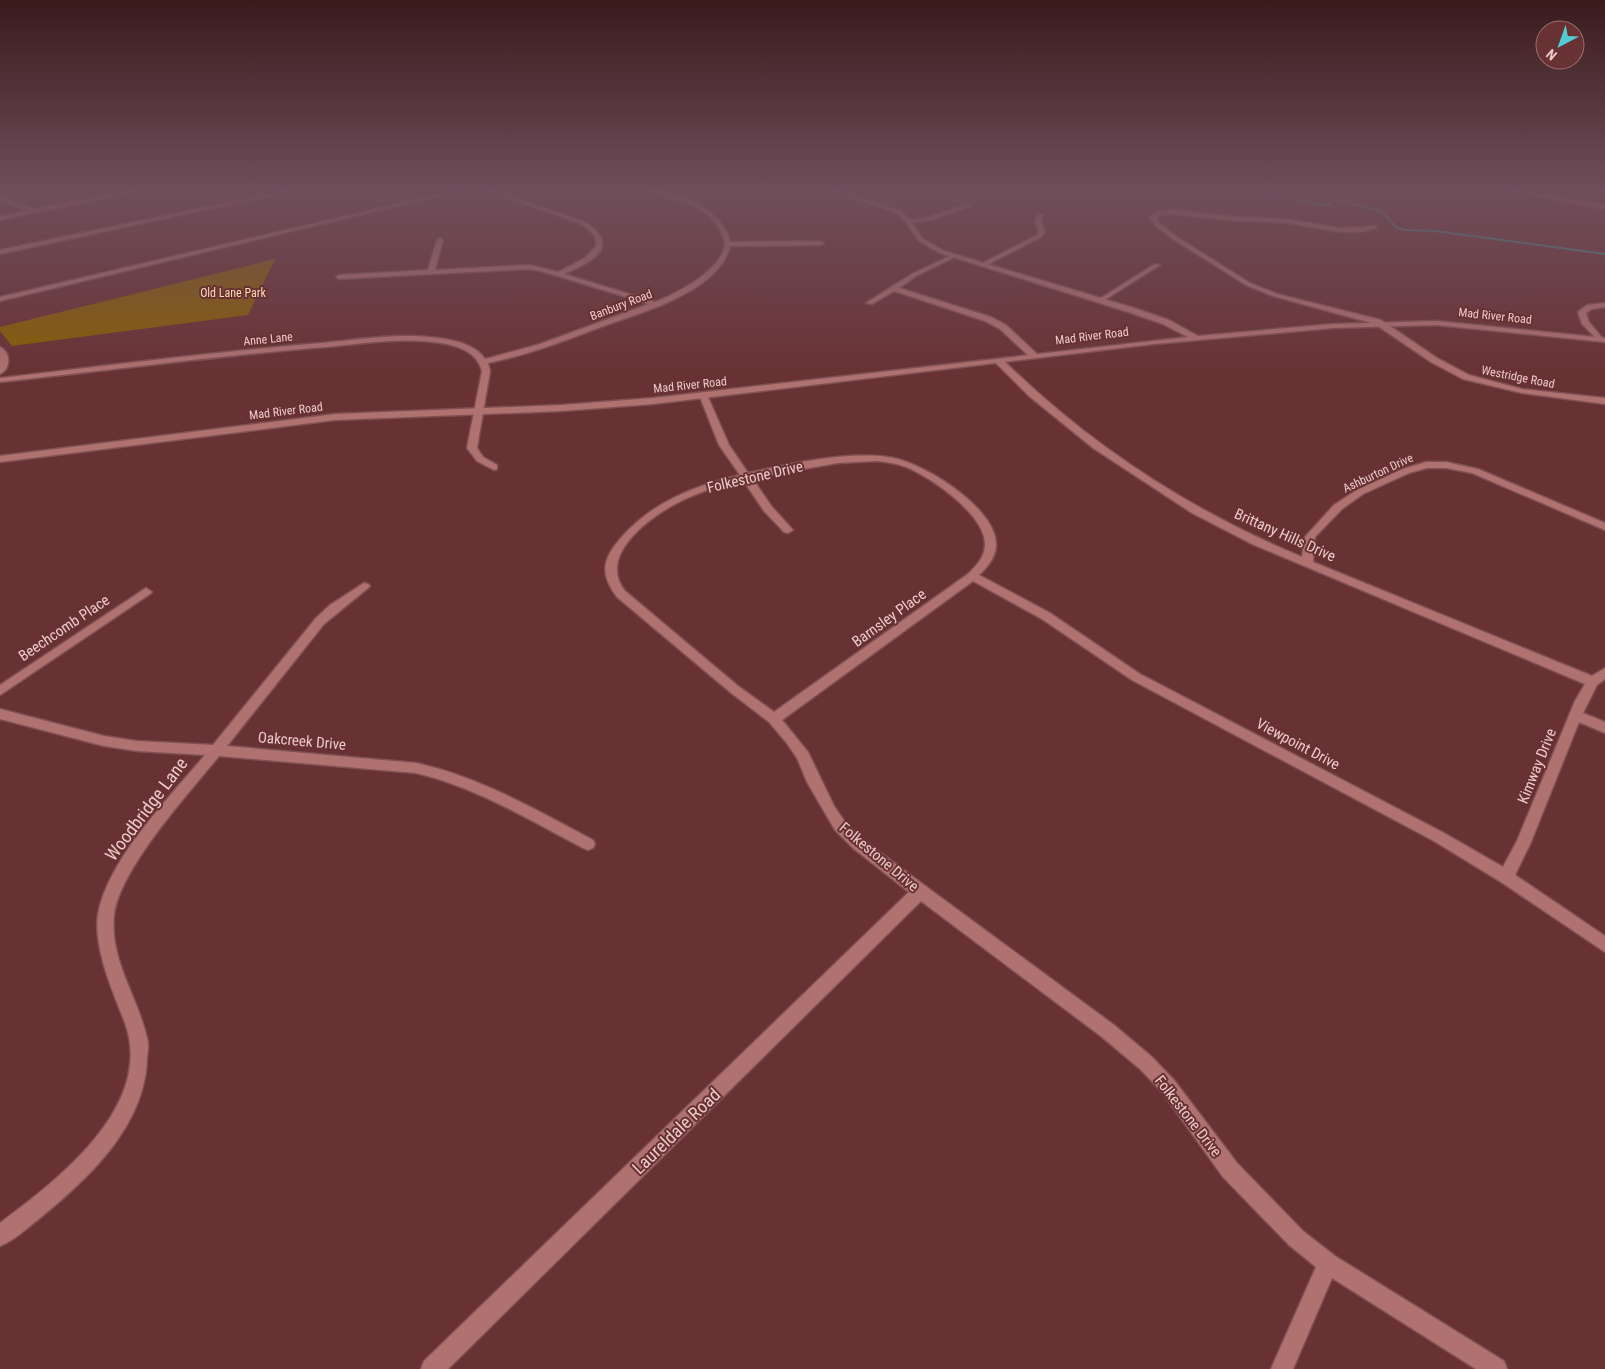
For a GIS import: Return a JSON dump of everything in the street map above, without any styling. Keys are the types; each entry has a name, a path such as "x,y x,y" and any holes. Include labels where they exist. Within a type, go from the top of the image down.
{"street":[{"path":"0,299 199,252"},
{"path":"431,271 437,252"},
{"path":"558,274 583,262 595,252"},
{"name":"Banbury Road","path":"484,362 539,347 655,304 682,292 705,277 720,263 725,252"},
{"path":"944,252 1101,300 1159,320 1196,338"},
{"path":"983,265 1008,252"},
{"name":"Mad River Road","path":"1196,252 1259,289 1382,323"},
{"path":"870,303 914,275 954,256"},
{"path":"1101,300 1157,265"},
{"path":"339,277 520,266 537,268 655,304"},
{"path":"893,288 996,323 1034,356"},
{"path":"1602,340 1585,322 1582,312 1590,307 1605,305"},
{"name":"Mad River Road","path":"0,459 335,418 562,408 704,397 1196,338 1382,323 1454,324 1602,340"},
{"name":"Westridge Road","path":"1382,323 1445,367 1478,381 1522,391 1605,401"},
{"name":"Anne Lane","path":"0,380 256,352 394,340 449,342 471,350 484,362"},
{"path":"0,349 5,361 0,372"},
{"name":"Brittany Hills Drive","path":"998,361 1053,412 1096,446 1196,512 1239,534 1593,682"},
{"path":"484,362 486,371 472,448 480,459 494,467"},
{"path":"704,397 724,445 768,509 788,530"},
{"name":"Folkestone Drive","path":"984,524 938,481 913,466 898,462 864,458 745,476 712,485 683,496 650,516 628,535 615,553 610,566 609,576 621,594 774,720 791,738 803,756 814,782 840,826 858,844 1108,1031 1146,1063 1168,1086 1230,1170 1296,1238 1328,1263 1496,1369"},
{"name":"Ashburton Drive","path":"1307,563 1310,537 1314,530 1338,507 1360,492 1406,471 1426,465 1446,465 1475,470 1605,527"},
{"name":"Barnsley Place","path":"774,720 972,576 986,561 991,548 991,538 984,524"},
{"name":"Viewpoint Drive","path":"972,576 1054,621 1136,677 1439,837 1506,877 1605,945"},
{"name":"Woodbridge Lane","path":"0,1236 54,1195 87,1162 111,1131 127,1105 137,1076 139,1046 106,936 106,912 113,891 125,867 320,621 364,586"},
{"name":"Beechcomb Place","path":"0,691 146,592"},
{"name":"Kimway Drive","path":"1506,877 1524,842 1581,701 1593,682 1605,672"},
{"name":"Oakcreek Drive","path":"0,714 104,741 137,746 362,762 416,768 438,773 495,795 588,844"},
{"path":"1576,715 1605,728"},
{"name":"Laureldale Road","path":"432,1369 920,892"},
{"path":"1282,1369 1328,1263"}],"green space":[{"name":"Old Lane Park","path":"275,259 248,315 12,346 0,331 0,327"}],"waterway":[{"path":"1589,252 1605,254"}]}
